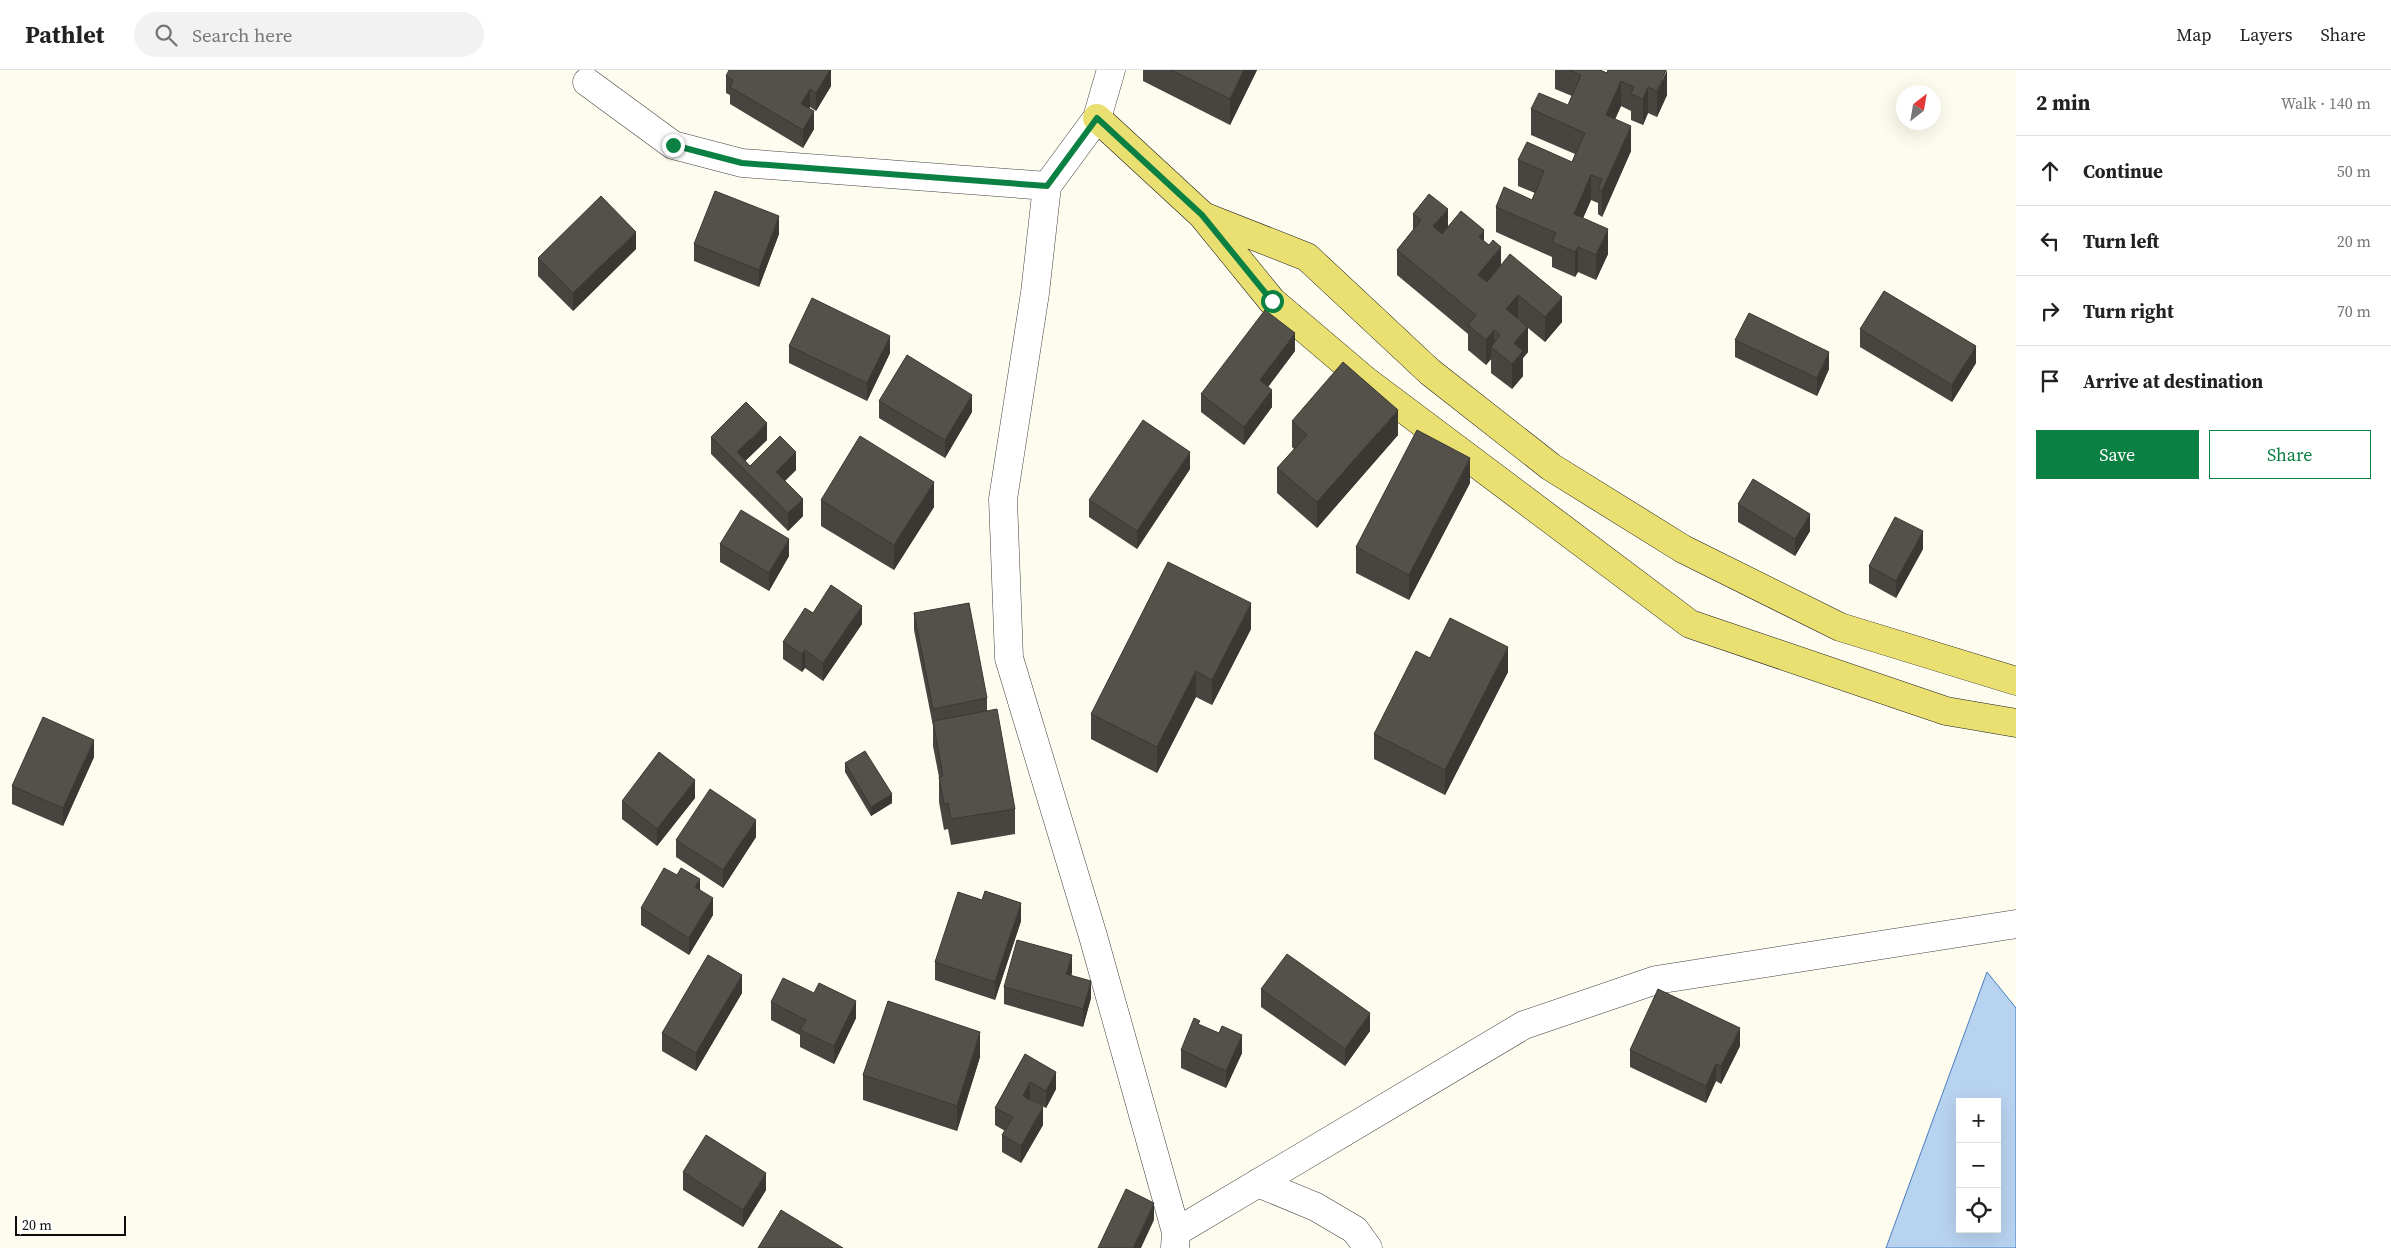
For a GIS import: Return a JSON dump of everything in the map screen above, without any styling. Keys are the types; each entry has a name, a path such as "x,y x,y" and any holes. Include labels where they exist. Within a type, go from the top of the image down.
{"main road":[{"path":"1097,118 1202,215 1272,301 1364,380 1690,624 1946,711 2016,723"},
{"path":"1202,215 1306,257 1430,372 1551,467 1683,549 1840,627 2016,681"}],"street":[{"path":"1110,70 1097,118 1047,186 1035,293 1003,499 1010,658 1085,909 1176,1240 1258,1183 1524,1025 1656,980 2016,924"},
{"path":"587,82 673,145 742,163 1047,186"},
{"path":"1258,1183 1316,1207 1355,1230 1368,1248"}],"water":[{"path":"1987,972 2016,1008 2016,1248 1886,1248"}],"building":[{"path":"729,70 830,70 816,93 810,89 801,104 814,111 803,130 730,87 733,80 726,76"},
{"path":"1171,70 1244,70 1230,99"},
{"path":"1569,70 1600,70 1607,73 1608,70 1666,70 1657,91 1648,87 1643,99 1631,94 1634,87 1621,81 1606,115 1631,126 1602,191 1598,189 1602,179 1591,175 1574,214 1608,229 1596,255 1578,247 1575,252 1552,242 1556,233 1496,207 1504,187 1532,200 1544,171 1518,160 1527,142 1572,162 1585,133 1531,109 1539,93 1568,105 1581,75"},
{"path":"715,191 779,216 759,270 694,244"},
{"path":"1429,194 1448,209 1433,226 1442,234 1461,211 1484,230 1479,237 1489,245 1493,240 1501,247 1478,275 1487,282 1510,254 1562,297 1545,317 1518,295 1506,309 1528,327 1514,343 1523,351 1512,364 1491,347 1500,335 1494,330 1486,340 1468,325 1476,315 1397,250 1421,220 1413,214"},
{"path":"601,196 636,232 573,293 538,258"},
{"path":"1884,291 1976,346 1952,385 1860,329"},
{"path":"812,298 890,336 867,383 789,346"},
{"path":"1265,310 1295,333 1260,380 1272,390 1244,427 1201,394"},
{"path":"1749,313 1829,352 1817,378 1735,340"},
{"path":"907,355 972,395 945,440 879,401"},
{"path":"1343,362 1398,410 1317,502 1277,468 1307,435 1292,421"},
{"path":"746,402 767,423 737,452 750,466 780,436 796,452 776,472 803,499 788,513 711,437"},
{"path":"1143,420 1190,452 1137,531 1089,500"},
{"path":"1417,430 1470,458 1409,575 1356,547"},
{"path":"860,436 934,482 894,545 821,500"},
{"path":"1753,479 1810,514 1795,539 1738,504"},
{"path":"741,510 789,539 769,573 720,544"},
{"path":"1895,517 1923,531 1896,581 1869,566"},
{"path":"1168,562 1251,603 1212,680 1196,671 1157,747 1091,714"},
{"path":"831,585 862,606 823,663 805,650 802,654 783,642 805,608 813,613"},
{"path":"969,603 987,698 933,709 914,613"},
{"path":"1450,618 1508,647 1445,770 1374,734 1416,651 1430,658"},
{"path":"997,709 1015,809 951,819 948,803 944,804 939,777 943,776 933,721"},
{"path":"43,717 94,740 63,808 12,786"},
{"path":"865,751 892,794 871,807 845,763"},
{"path":"659,752 695,780 657,829 622,801"},
{"path":"710,789 756,820 723,870 676,840"},
{"path":"664,868 677,875 681,868 700,879 695,887 713,898 689,938 641,908"},
{"path":"985,891 1021,903 995,982 935,962 958,892 982,900"},
{"path":"1017,940 1072,955 1066,974 1091,981 1083,1009 1004,987"},
{"path":"1287,954 1370,1013 1345,1049 1261,989"},
{"path":"708,955 742,975 696,1053 662,1033"},
{"path":"783,978 814,993 819,983 856,1001 834,1046 800,1030 806,1020 771,1002"},
{"path":"1658,989 1740,1028 1721,1066 1716,1064 1706,1086 1630,1050"},
{"path":"888,1001 980,1032 957,1106 863,1075"},
{"path":"1194,1018 1200,1021 1198,1024 1219,1033 1222,1026 1242,1035 1226,1071 1181,1050"},
{"path":"1025,1054 1056,1072 1046,1091 1030,1082 1023,1096 1043,1107 1021,1146 1002,1135 1013,1117 995,1108"},
{"path":"706,1135 766,1173 743,1210 683,1172"},
{"path":"1126,1189 1154,1203 1133,1248 1098,1248"},
{"path":"781,1210 843,1248 758,1248"}],"route":[{"path":"673,145 742,163 1047,186 1097,118 1202,215 1272,301"}]}
